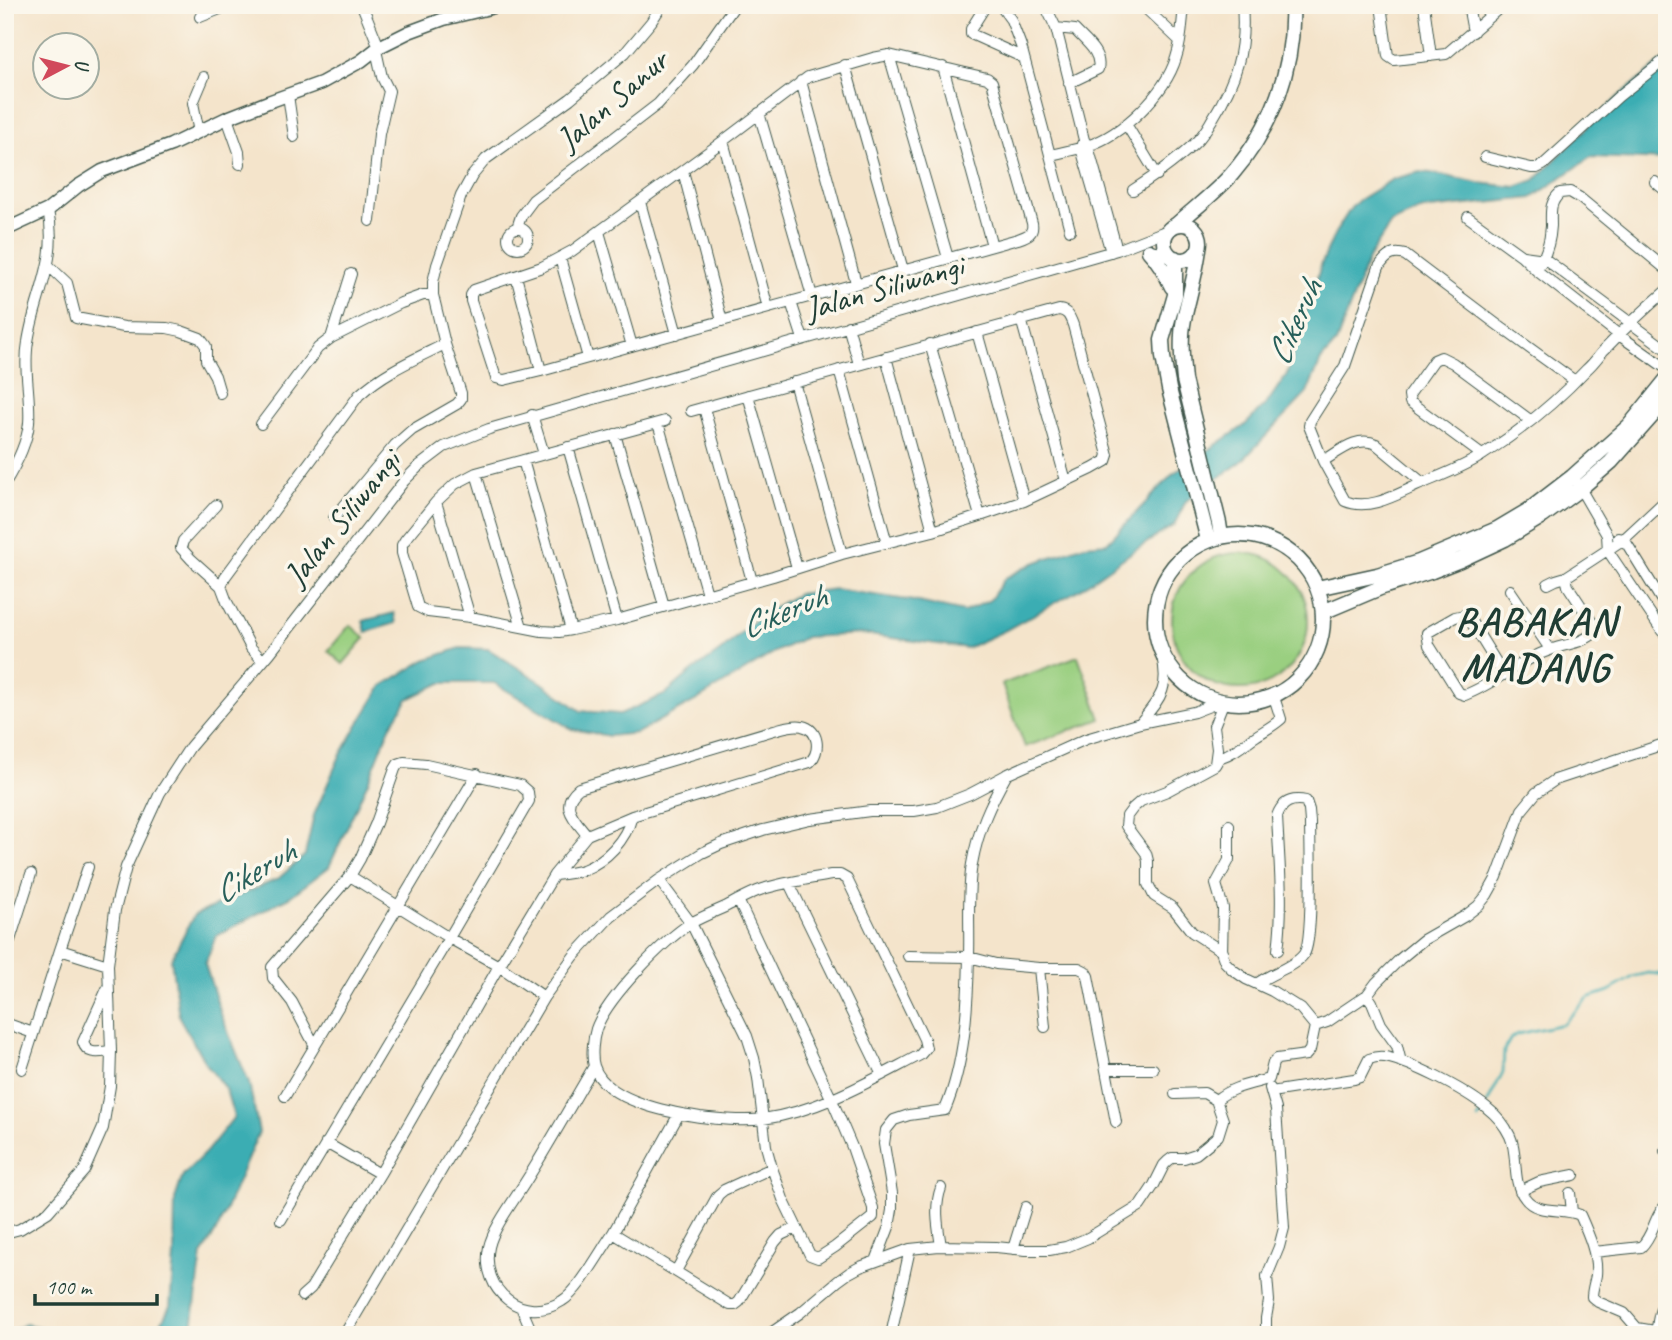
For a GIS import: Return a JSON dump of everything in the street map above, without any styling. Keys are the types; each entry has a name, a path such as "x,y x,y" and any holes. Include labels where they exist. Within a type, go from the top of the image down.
{"main road":[{"path":"1199,249 1189,259 1184,260 1172,256 1166,249 1165,239 1172,228 1217,188 1245,158 1265,126 1276,102 1290,53 1292,5"},
{"path":"1214,538 1193,451 1182,348 1184,319 1199,249 1197,231 1201,211 1217,188"},
{"path":"1172,228 1181,224 1190,225 1197,231"},
{"path":"1149,251 1167,276 1175,295"},
{"path":"1172,256 1175,295 1162,340 1163,357 1169,389 1193,451"},
{"path":"1323,612 1380,588 1432,571 1506,539 1543,516 1629,426 1667,379"},
{"path":"1317,588 1377,575 1419,562 1497,529 1611,462 1667,399"},
{"path":"1244,534 1268,539 1288,550 1305,567 1317,588 1323,612 1317,653 1306,671 1292,686 1257,703 1222,703 1202,696 1179,680 1162,656 1154,629 1156,601 1166,575 1184,554 1214,538 1244,534"}],"street":[{"path":"200,17 230,5"},
{"path":"362,5 377,49 382,78 389,91 379,134 370,221"},
{"path":"5,230 48,210 102,171 333,77 377,49 430,23 464,10 502,5"},
{"path":"334,518 395,444 461,399 433,295 433,282 461,196 472,176 486,159 570,99 625,53 662,5"},
{"name":"Jalan Sanur","path":"517,228 521,216 533,200 658,104 693,65 735,5"},
{"path":"986,5 970,32 1024,58"},
{"path":"1000,5 1016,30 1070,230"},
{"path":"1045,5 1056,28 1084,145 1114,251"},
{"path":"1142,5 1181,41"},
{"path":"1050,155 1084,145 1126,124 1143,111 1176,61 1181,41 1184,5"},
{"path":"1133,190 1157,175 1204,133 1231,87 1242,46 1242,5"},
{"path":"1381,5 1388,56 1394,60 1446,54 1503,5"},
{"path":"1424,5 1431,56"},
{"path":"1468,5 1473,32"},
{"path":"1056,28 1075,30 1099,60 1098,69 1069,83"},
{"path":"889,55 948,258"},
{"path":"889,55 987,78 992,82 1032,223 1031,232 1018,239 677,334 504,380 496,378 471,301 474,290 542,267 560,258 683,171 801,80 845,65 889,55"},
{"path":"1485,157 1531,168 1543,165 1619,96 1667,58"},
{"path":"845,65 903,270"},
{"path":"943,67 992,246"},
{"path":"199,132 193,103 204,77"},
{"path":"801,80 856,284"},
{"path":"288,95 294,137"},
{"path":"759,113 812,296"},
{"path":"227,118 239,152 240,164"},
{"path":"1126,124 1157,175"},
{"path":"723,141 768,308"},
{"path":"683,171 723,321"},
{"path":"1655,182 1667,192"},
{"path":"1536,270 1545,259 1550,237 1552,202 1560,193 1570,192 1667,270"},
{"path":"640,202 677,334"},
{"path":"5,483 10,466 26,437 29,424 26,363 28,342 51,247 48,210"},
{"path":"1468,217 1522,256 1619,335 1667,369"},
{"name":"Jalan Siliwangi","path":"5,1234 20,1229 48,1212 84,1171 103,1128 110,1086 108,965 115,910 126,867 160,793 190,747 263,661 388,501 419,466 456,440 532,415 1114,251 1172,228"},
{"path":"599,232 632,346"},
{"path":"1133,244 1172,256"},
{"path":"1575,381 1405,255 1391,254 1379,267 1345,366 1310,421 1310,430 1345,501 1366,505 1379,501 1452,471 1482,455 1530,420 1575,381 1631,322 1667,289"},
{"path":"1522,256 1545,259 1667,350"},
{"path":"560,258 588,358"},
{"path":"48,265 67,283 76,318 124,327 167,328 200,338 206,346 206,360 220,393"},
{"path":"331,338 351,274"},
{"path":"516,276 541,371"},
{"path":"261,424 318,348 331,338 401,303 423,295 433,295"},
{"path":"791,302 803,339"},
{"path":"691,411 976,331 1064,310 1073,325 1108,455 1101,465 1024,501 980,516 617,620 559,632 428,612 418,607 402,545 436,502 455,484 476,473 662,422 707,594"},
{"path":"1021,319 1066,481"},
{"path":"848,326 859,364"},
{"path":"976,331 1024,501"},
{"path":"221,586 237,559 359,395 403,365 445,344"},
{"path":"930,344 980,516"},
{"path":"886,357 933,531"},
{"path":"1482,455 1410,402 1409,395 1434,360 1445,358 1453,363 1530,420"},
{"path":"839,370 887,543"},
{"path":"794,382 842,554"},
{"path":"748,395 797,568"},
{"path":"704,408 752,582"},
{"path":"532,415 544,454"},
{"path":"615,434 664,606"},
{"path":"1323,461 1356,442 1367,441 1376,444 1423,483"},
{"path":"568,447 617,620"},
{"path":"523,460 571,630"},
{"path":"476,473 522,627"},
{"path":"1577,482 1608,535 1608,551 1661,631 1667,632"},
{"path":"436,502 470,617"},
{"path":"1548,584 1566,577 1608,551 1663,503 1667,518"},
{"path":"216,505 183,541 181,548 221,586 251,648 263,661"},
{"path":"1608,535 1624,539 1667,609"},
{"path":"1504,675 1470,620 1464,615 1455,617 1427,633 1429,646 1459,693 1467,695 1504,675 1550,649 1591,636 1595,630 1568,586 1566,577"},
{"path":"1510,590 1550,649"},
{"path":"1140,723 1155,704 1165,684 1166,672 1162,656"},
{"path":"1223,952 1192,932 1173,908 1154,896 1148,884 1146,853 1126,826 1127,816 1141,801 1215,765 1219,758 1273,726 1280,719 1274,697"},
{"path":"1215,765 1217,748 1214,726 1222,703"},
{"path":"344,1335 544,997 574,956 611,916 659,880 702,853 763,830 847,813 925,810 970,794 1007,774 1086,739 1222,703"},
{"path":"302,1296 311,1288 380,1174 554,875 587,835 632,817 810,762 815,758 818,747 815,734 801,726 781,729 579,788 569,800 568,808 587,835"},
{"path":"1315,1026 1327,1022 1367,995 1408,951 1478,906 1497,877 1522,810 1536,793 1555,780 1667,743"},
{"path":"281,1220 528,801 528,792 520,785 426,764 398,764 360,859 349,876 271,967 274,978 292,1002 315,1046"},
{"path":"285,1096 477,774"},
{"path":"876,1261 889,1227 892,1210 884,1144 886,1130 894,1120 945,1110 955,1087 964,1027 972,866 989,806 1007,774"},
{"path":"1258,983 1297,961 1305,953 1308,943 1309,810 1306,801 1299,799 1285,803 1280,807 1277,816 1281,887 1279,950"},
{"path":"554,875 584,869 600,860 624,837 632,817"},
{"path":"1230,825 1229,860 1216,884 1223,908 1225,962 1246,979 1258,983 1301,1009 1315,1026"},
{"path":"22,1069 88,867"},
{"path":"5,956 31,874"},
{"path":"594,1066 600,1076 619,1094 660,1110 720,1119 762,1120 832,1100 920,1055 926,1048 924,1039 847,879 840,875 762,889 691,923 652,956 619,992 599,1022 594,1044 594,1066 489,1244 487,1262 490,1277 502,1296 521,1307 533,1310 561,1302 573,1293 613,1233 678,1114"},
{"path":"349,876 544,997"},
{"path":"659,880 691,923 747,1036 758,1078 766,1146 772,1168 796,1228 810,1255 818,1258 873,1217 873,1208 832,1100 738,900"},
{"path":"789,883 881,1075"},
{"path":"60,950 108,965"},
{"path":"908,956 969,957 996,964 1079,968 1085,971 1116,1122"},
{"path":"1040,968 1045,1027"},
{"path":"109,985 83,1042 90,1052 111,1051"},
{"path":"1367,995 1381,1024 1397,1046 1401,1062"},
{"path":"5,1023 33,1033"},
{"path":"1266,1335 1269,1301 1267,1276 1284,1228 1276,1110 1269,1079 1273,1063 1277,1059 1308,1054 1315,1026"},
{"path":"1271,1091 1354,1079 1360,1077 1369,1059 1376,1057 1413,1066 1437,1078 1484,1106 1506,1128 1512,1138 1520,1191 1530,1204 1580,1215 1594,1252 1596,1276 1592,1297 1624,1313 1637,1328 1662,1333 1658,1315 1667,1297"},
{"path":"1106,1069 1153,1069"},
{"path":"1216,1100 1240,1087 1269,1079"},
{"path":"768,1335 800,1313 838,1280 860,1267 910,1249 941,1246 1040,1250 1066,1247 1088,1238 1140,1206 1164,1164 1172,1158 1196,1154 1218,1136 1223,1120 1216,1100 1203,1093 1175,1094"},
{"path":"326,1143 380,1174"},
{"path":"676,1271 718,1195 772,1168"},
{"path":"1520,1191 1539,1182 1574,1175"},
{"path":"941,1188 937,1216 941,1246"},
{"path":"1570,1193 1572,1212"},
{"path":"1594,1252 1641,1247 1648,1240 1658,1213 1667,1204"},
{"path":"1013,1249 1026,1208"},
{"path":"613,1233 730,1305 735,1305 775,1242 796,1228"},
{"path":"891,1335 910,1249"},
{"path":"521,1307 533,1335"}],"green space":[{"path":"1240,553 1266,558 1288,573 1303,595 1308,621 1303,647 1288,669 1266,684 1240,689 1214,684 1192,669 1177,647 1172,621 1177,595 1192,573 1214,558"},
{"path":"350,625 365,638 343,664 328,651"},
{"path":"1078,656 1101,719 1025,747 1002,684"}],"water":[{"name":"Cikeruh","path":"1667,58 1667,160 1591,157 1532,198 1420,210 1391,223 1369,257 1336,343 1321,360 1307,393 1241,462 1186,501 1174,525 1080,589 1006,630 967,648 862,634 806,637 775,652 637,733 609,736 572,729 494,683 441,683 408,699 390,727 329,867 291,896 216,936 205,964 222,1017 249,1083 259,1132 218,1228 202,1255 191,1335 151,1335 157,1331 170,1306 175,1199 183,1175 234,1117 226,1090 204,1061 179,1017 171,959 194,915 278,879 305,855 314,815 339,758 382,686 425,660 460,648 488,649 581,711 620,714 664,695 722,650 762,614 798,594 835,589 964,612 990,600 1005,578 1034,563 1084,545 1107,543 1173,474 1244,426 1267,403 1287,374 1321,265 1335,233 1359,200 1393,179 1420,172 1516,187 1535,180 1619,96"},
{"path":"394,613 396,623 366,632 363,621"},
{"path":"25,1324 71,1334 72,1335 5,1335"}],"waterway":[{"path":"1487,1104 1503,1072 1504,1050 1511,1038 1563,1024 1588,998 1609,991 1633,977 1648,973 1667,978"},
{"path":"1478,1119 1484,1110"}],"district":[{"name":"BABAKAN MADANG","path":"1536,644"}]}
